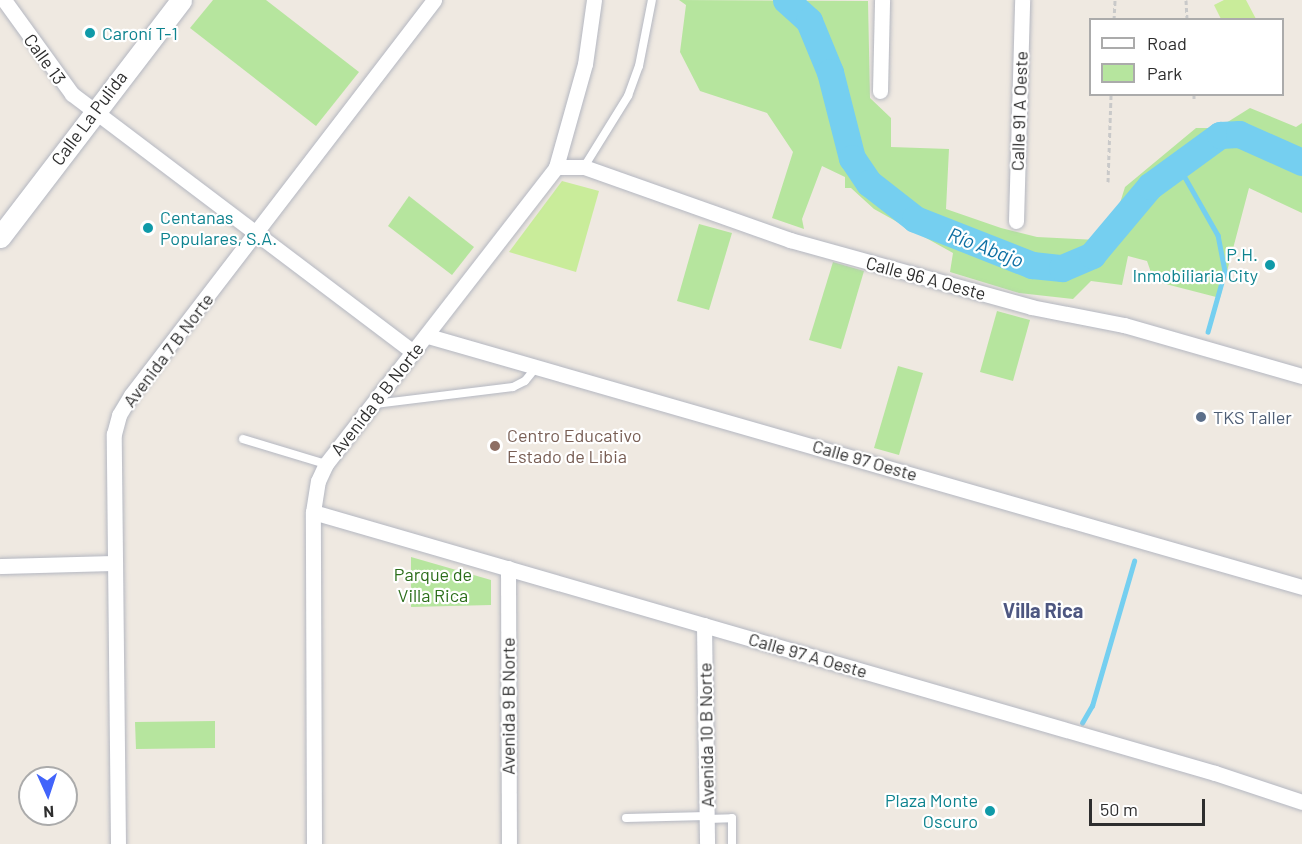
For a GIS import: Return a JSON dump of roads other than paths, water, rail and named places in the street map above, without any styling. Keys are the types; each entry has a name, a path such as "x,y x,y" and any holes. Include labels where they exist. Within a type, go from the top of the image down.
{"main road":[{"name":"Calle La Pulida","path":"0,237 94,110 181,0"}],"street":[{"name":"Calle 13","path":"4,0 58,81 412,351"},
{"name":"Avenida 7 B Norte","path":"118,844 114,434 119,416 130,395 257,233 434,0"},
{"name":"Avenida 8 B Norte","path":"314,844 313,512 318,481 326,464 412,351 428,336 556,167 585,64 594,0"},
{"path":"880,91 882,0"},
{"name":"Calle 91 A Oeste","path":"1016,221 1022,0"},
{"name":"Calle 96 A Oeste","path":"556,167 585,167 790,240 1031,307 1124,325 1302,376"},
{"name":"Calle 97 Oeste","path":"428,336 538,365 1302,587"},
{"name":"Calle 97 A Oeste","path":"313,512 1215,773 1302,802"},
{"path":"0,566 115,563"},
{"name":"Avenida 9 B Norte","path":"508,568 509,844"},
{"name":"Avenida 10 B Norte","path":"704,625 707,844"}],"lane":[{"path":"585,167 628,96 639,66 652,0"},
{"path":"372,404 513,387 525,381 538,365"},
{"path":"243,439 326,464"},
{"path":"626,818 732,818 732,844"}],"waterway":[{"name":"Río Abajo","path":"786,0 809,21 830,72 852,158 869,183 915,219 1032,265 1062,268 1092,255 1150,186 1220,135 1239,134 1302,162"},
{"path":"1178,165 1218,235 1225,272 1208,332"},
{"path":"1082,723 1092,706 1134,561"}],"place":[{"name":"Caroní T-1","path":"90,33"},
{"name":"Centanas Populares, S.A.","path":"148,228"},
{"name":"P.H. Inmobiliaria City","path":"1270,265"},
{"name":"TKS Taller","path":"1201,417"},
{"name":"Centro Educativo Estado de Libia","path":"495,446"},
{"name":"Plaza Monte Oscuro","path":"990,811"}],"district":[{"name":"Villa Rica","path":"1043,610"}],"park label":[{"name":"Parque de Villa Rica","path":"433,585"}]}
